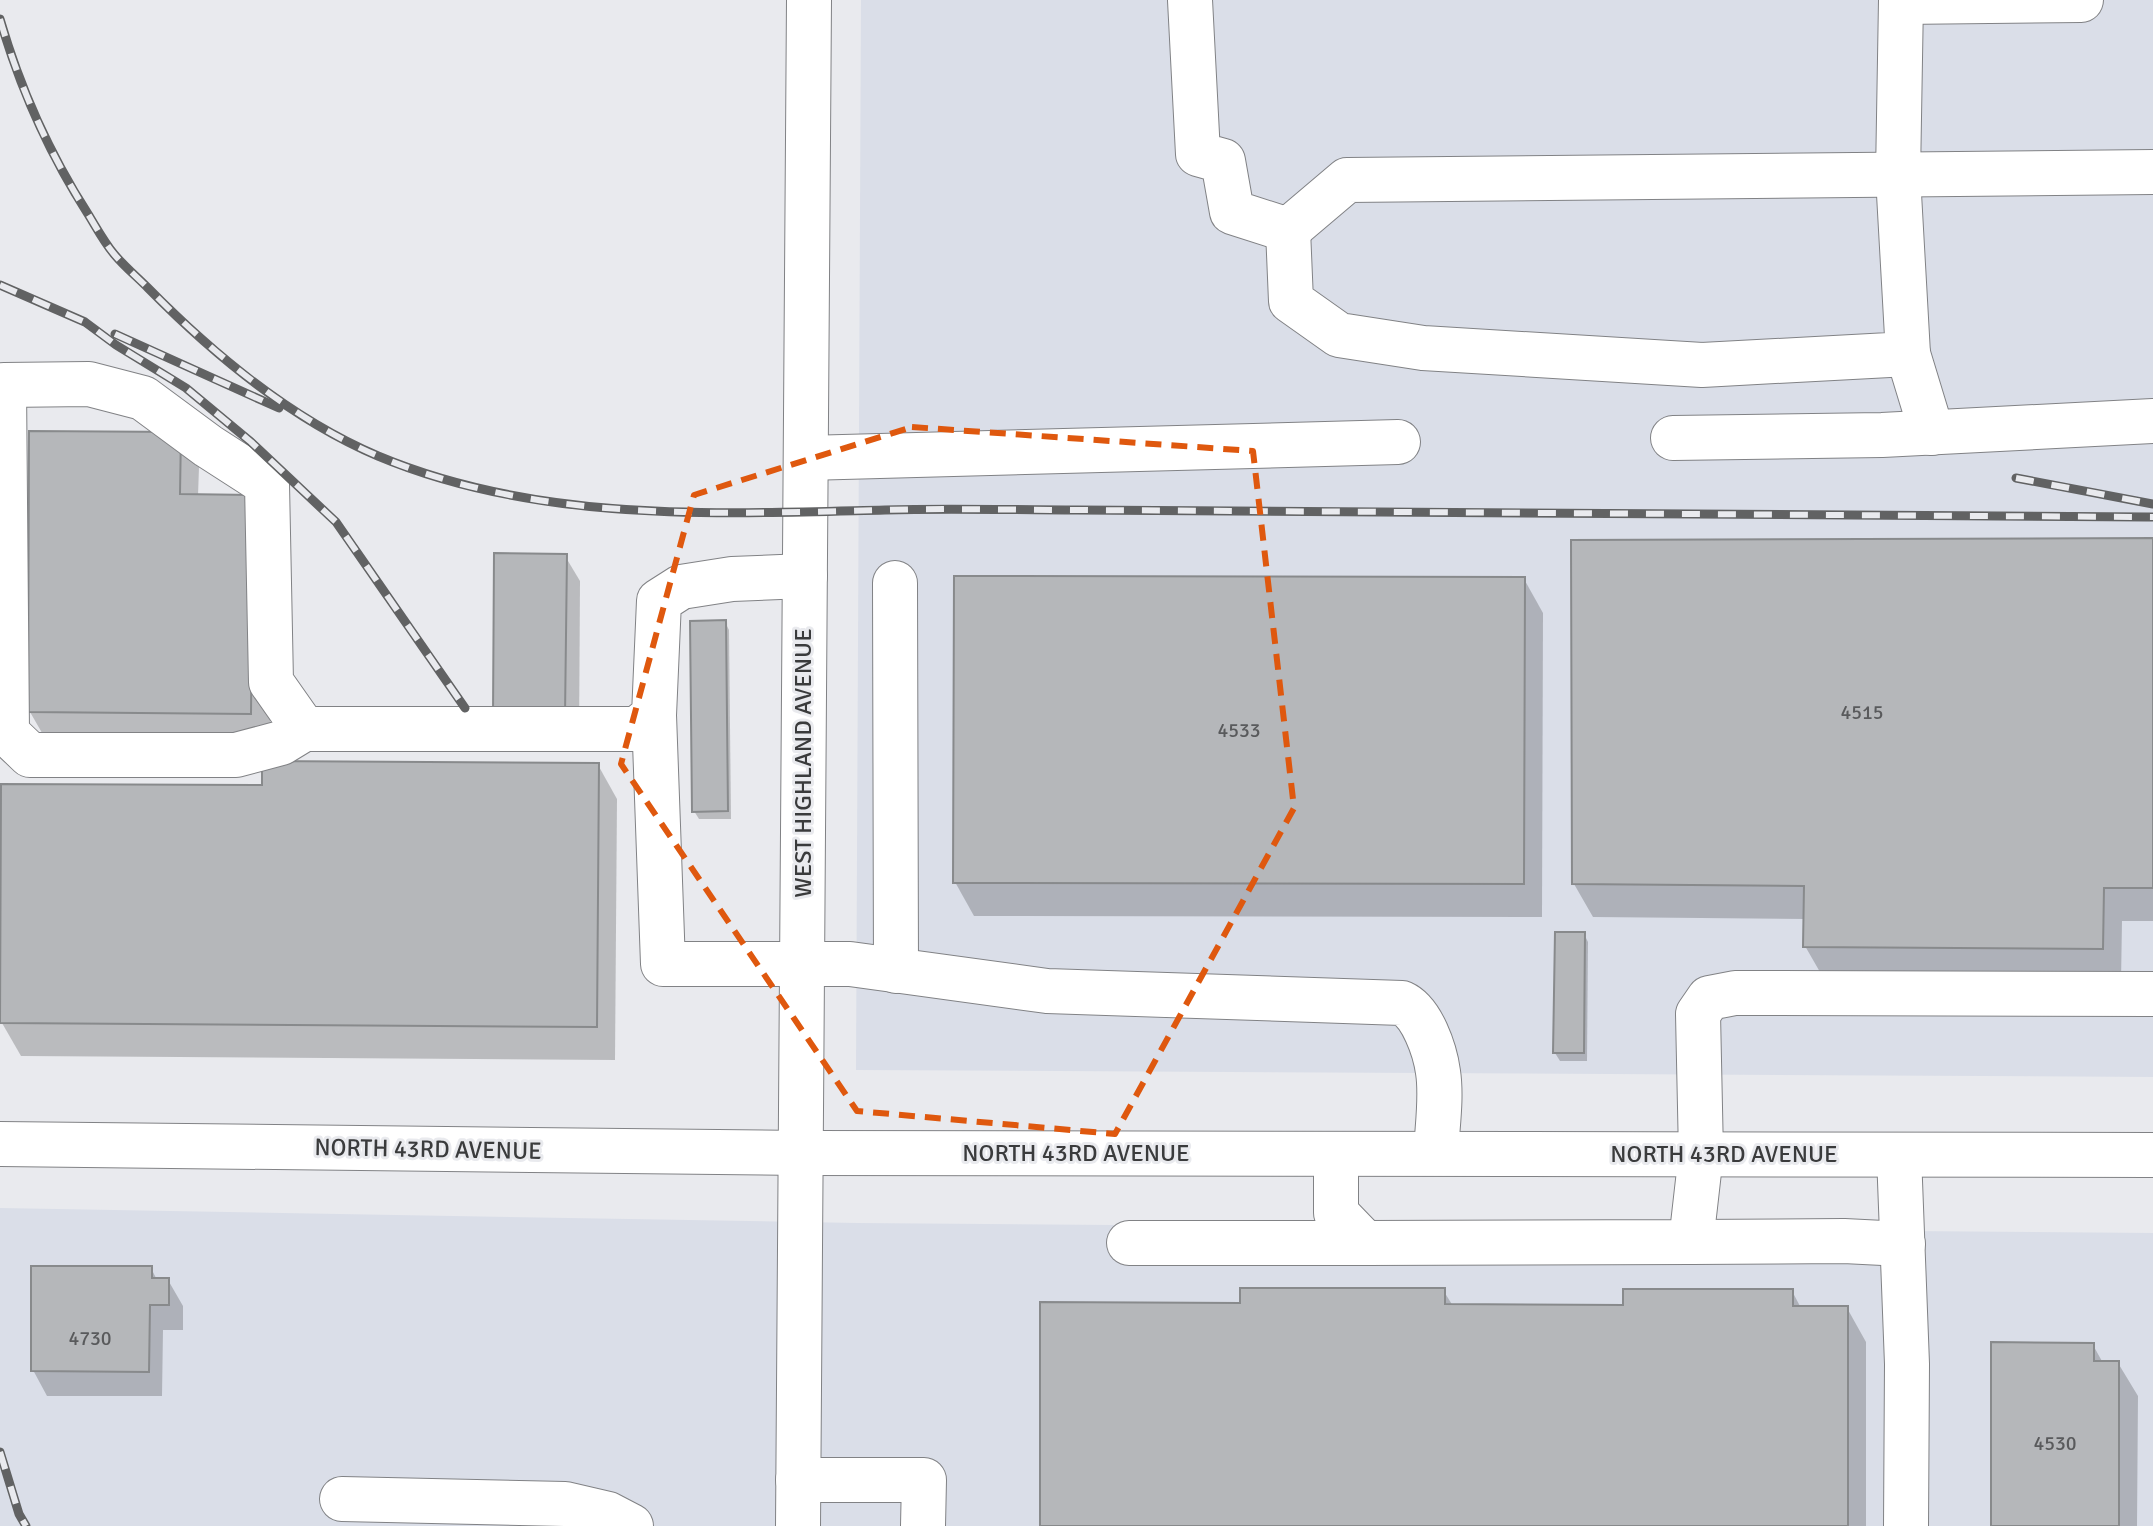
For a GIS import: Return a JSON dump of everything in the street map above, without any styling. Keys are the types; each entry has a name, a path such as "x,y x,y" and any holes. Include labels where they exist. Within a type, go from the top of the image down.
{"main road":[{"name":"WEST HIGHLAND AVENUE","path":"798,1526 809,0"},
{"path":"1190,0 1198,154 1223,161 1232,212 1288,230"},
{"path":"1932,433 1908,354 1898,176 1901,1 2081,0"},
{"path":"1288,230 1347,180 2153,172"},
{"path":"1288,230 1291,301 1339,335 1423,348 1702,365 1908,354"},
{"path":"304,729 271,682 267,484 143,398 89,384 4,385 7,733 30,755 236,755 281,743 304,729 637,729 654,715"},
{"path":"1673,438 1932,433 2153,421"},
{"path":"806,458 1398,442"},
{"path":"805,576 732,579 681,587 659,601 654,715 663,964 850,964 1047,991 1402,1003 1420,1017 1438,1072 1436,1153"},
{"path":"895,583 896,971"},
{"path":"1691,1242 1701,1154 1698,1014 1709,998 1735,993 2153,994"},
{"name":"NORTH 43RD AVENUE","path":"0,1144 801,1153 2153,1155"},
{"path":"1336,1154 1336,1213 1365,1243"},
{"path":"1899,1155 1907,1364 1906,1526"},
{"path":"1129,1243 1844,1241 1903,1244"},
{"path":"798,1480 924,1480 923,1526"},
{"path":"361,1508 565,1504 615,1522"}],"highlighted area":[{"path":"912,427 1253,451 1294,808 1115,1134 857,1111 621,764 694,495"}],"shaded area":[{"path":"861,0 2153,0 2153,1077 856,1070"},
{"path":"0,1208 857,1223 2153,1233 2153,1526 0,1526"}],"building":[{"path":"29,431 181,432 180,494 253,495 251,714 28,712"},
{"path":"2153,538 2153,888 2104,888 2103,949 1803,947 1804,886 1572,884 1571,540"},
{"path":"494,553 567,554 565,716 493,715"},
{"path":"954,576 1525,577 1524,884 953,883"},
{"path":"726,620 728,811 692,812 690,621"},
{"path":"262,761 599,763 597,1027 0,1023 1,784 262,785"},
{"path":"1555,932 1585,932 1584,1053 1553,1053"},
{"path":"31,1266 152,1266 152,1278 169,1278 169,1305 150,1305 149,1372 31,1371"},
{"path":"1240,1288 1445,1288 1445,1304 1623,1305 1623,1289 1793,1289 1793,1306 1848,1306 1848,1526 1040,1526 1040,1302 1240,1303"},
{"path":"1991,1342 2094,1343 2094,1361 2119,1361 2119,1526 1991,1526"}],"railway":[{"path":"0,19 37,120 103,239 126,267 199,337 255,383 346,441 439,478 501,493 564,504 628,510 757,513 957,509 2153,517"},
{"path":"0,285 85,322 186,388 251,442 336,522 465,708"},
{"path":"115,334 279,408"},
{"path":"2016,478 2153,504"},
{"path":"0,1452 19,1514 26,1526"}]}
